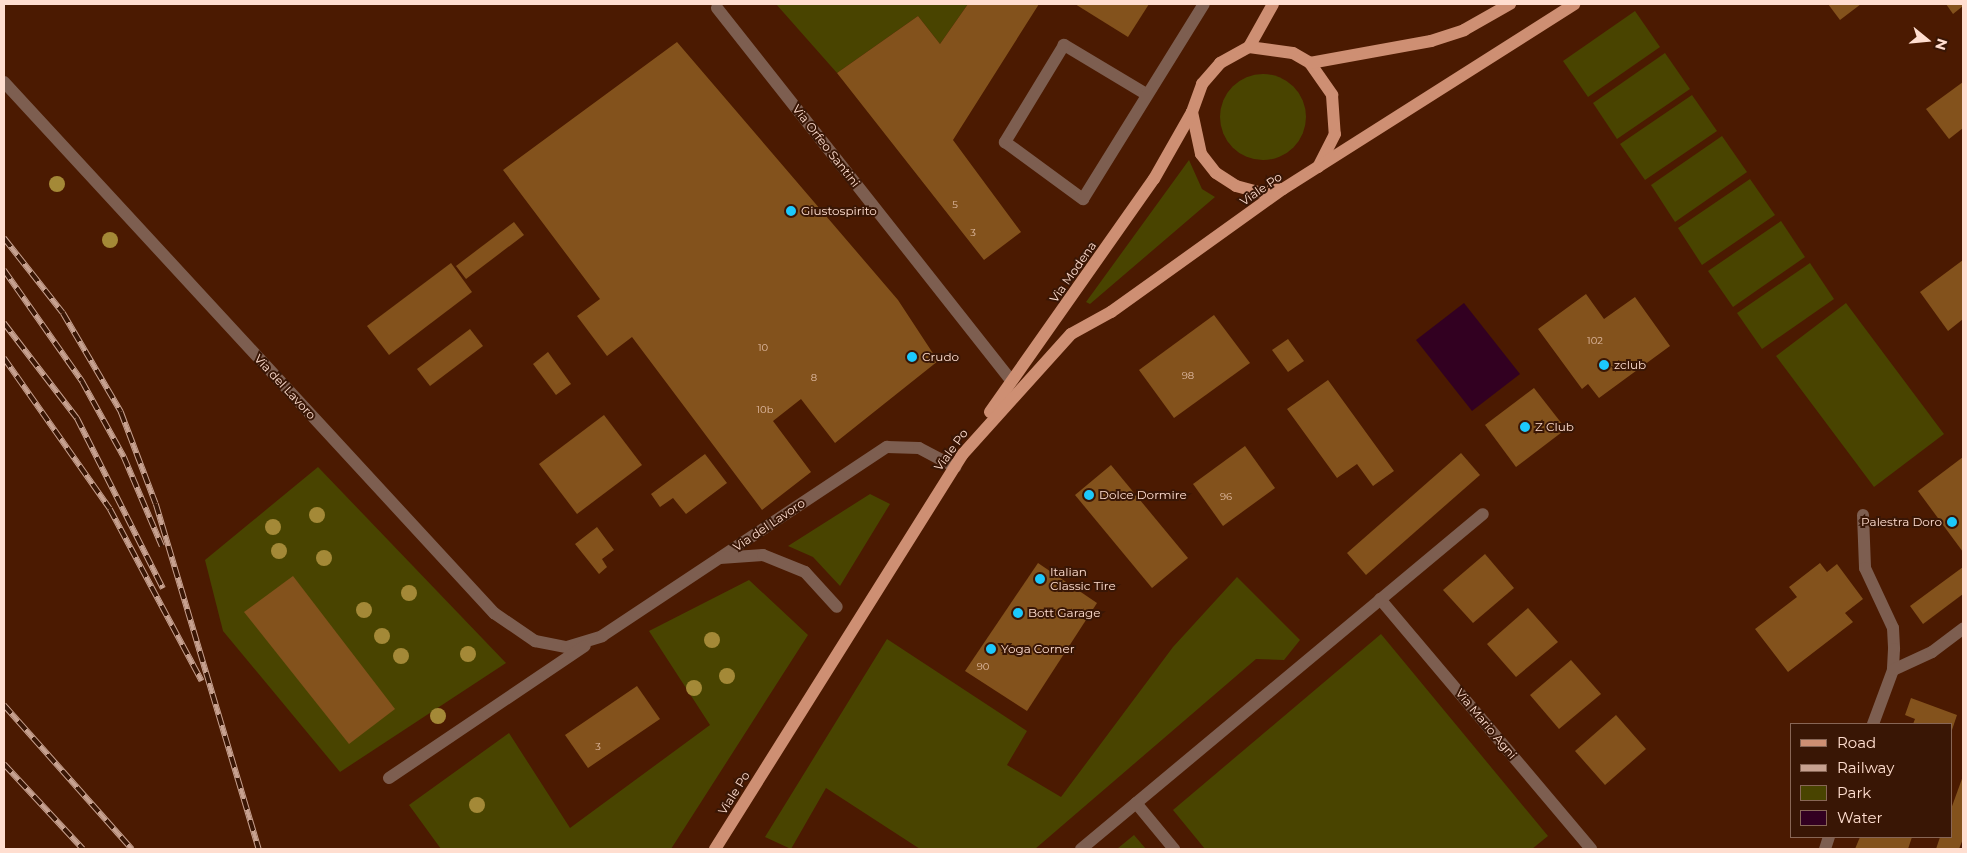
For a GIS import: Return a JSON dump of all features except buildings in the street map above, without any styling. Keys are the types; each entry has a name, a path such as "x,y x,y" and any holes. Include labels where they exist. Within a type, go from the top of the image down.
{"main road":[{"path":"1273,4 1249,47 1274,48 1310,63 1332,95 1335,134 1317,169"},
{"path":"1310,63 1431,41 1464,30 1510,4"},
{"name":"Viale Po","path":"716,849 970,444 1071,334 1111,312 1283,189 1574,4"},
{"name":"Via Modena","path":"970,444 1010,379 1127,218 1192,112 1202,84 1220,63 1249,47"},
{"path":"1192,112 1201,154 1216,173 1236,186 1259,192 1283,189"}],"street":[{"path":"1146,94 1064,45 1005,142 1083,199 1146,94 1204,4"},
{"name":"Via Orfeo Santini","path":"717,8 1010,379"},
{"name":"Via del Lavoro","path":"4,82 494,614 513,630 546,644 591,642"},
{"name":"Via del Lavoro","path":"389,778 591,642 887,448 919,448 955,467"},
{"path":"1081,849 1482,514"},
{"path":"1863,515 1865,568 1893,628 1893,670 1872,723"},
{"path":"720,558 763,555 805,572 838,607"},
{"name":"Via Mario Agni","path":"1380,599 1591,849"},
{"path":"1893,670 1932,652 1963,629"},
{"path":"1136,803 1174,849"}],"green space":[{"path":"776,4 968,4 940,44 918,16 837,73"},
{"path":"1635,11 1660,47 1588,97 1563,61"},
{"path":"1665,53 1690,89 1617,139 1593,103"},
{"path":"1263,74 1279,78 1293,87 1302,101 1306,117 1302,133 1293,147 1279,156 1263,160 1247,156 1233,147 1224,133 1220,117 1224,101 1233,87 1247,78"},
{"path":"1692,95 1717,131 1645,180 1620,144"},
{"path":"1722,136 1747,172 1675,222 1651,185"},
{"path":"1189,160 1202,189 1215,197 1090,304 1086,302"},
{"path":"1750,179 1775,215 1702,265 1678,228"},
{"path":"1781,221 1805,257 1733,307 1708,271"},
{"path":"1810,263 1834,299 1762,349 1737,313"},
{"path":"1846,303 1944,434 1874,487 1776,356"},
{"path":"318,467 506,663 340,772 223,631 205,560"},
{"path":"870,494 890,504 840,586 813,557 788,546"},
{"path":"1237,577 1300,640 1284,660 1256,659 1035,849 920,849 826,788 791,849 765,837 887,639 1027,731 1007,765 1061,797 1173,647"},
{"path":"749,580 808,635 671,849 441,849 409,805 509,733 570,828 710,725 649,631"},
{"path":"1381,634 1548,836 1532,849 1205,849 1173,810"},
{"path":"1134,835 1146,849 1117,849"}],"water":[{"path":"1464,303 1520,374 1472,411 1416,340"}],"railway":[{"path":"4,238 63,313 121,412 156,504 259,849"},
{"path":"4,270 82,381 124,457 162,546"},
{"path":"4,323 77,418 163,588"},
{"path":"4,358 110,509 202,681"},
{"path":"4,705 132,849"},
{"path":"4,764 83,849"}],"place":[{"name":"Giustospirito","path":"791,211"},
{"name":"Crudo","path":"912,357"},
{"name":"zclub","path":"1604,365"},
{"name":"Z Club","path":"1525,427"},
{"name":"Dolce Dormire","path":"1089,495"},
{"name":"Palestra Doro","path":"1952,522"},
{"name":"Italian Classic Tire","path":"1040,579"},
{"name":"Bott Garage","path":"1018,613"},
{"name":"Yoga Corner","path":"991,649"}]}
